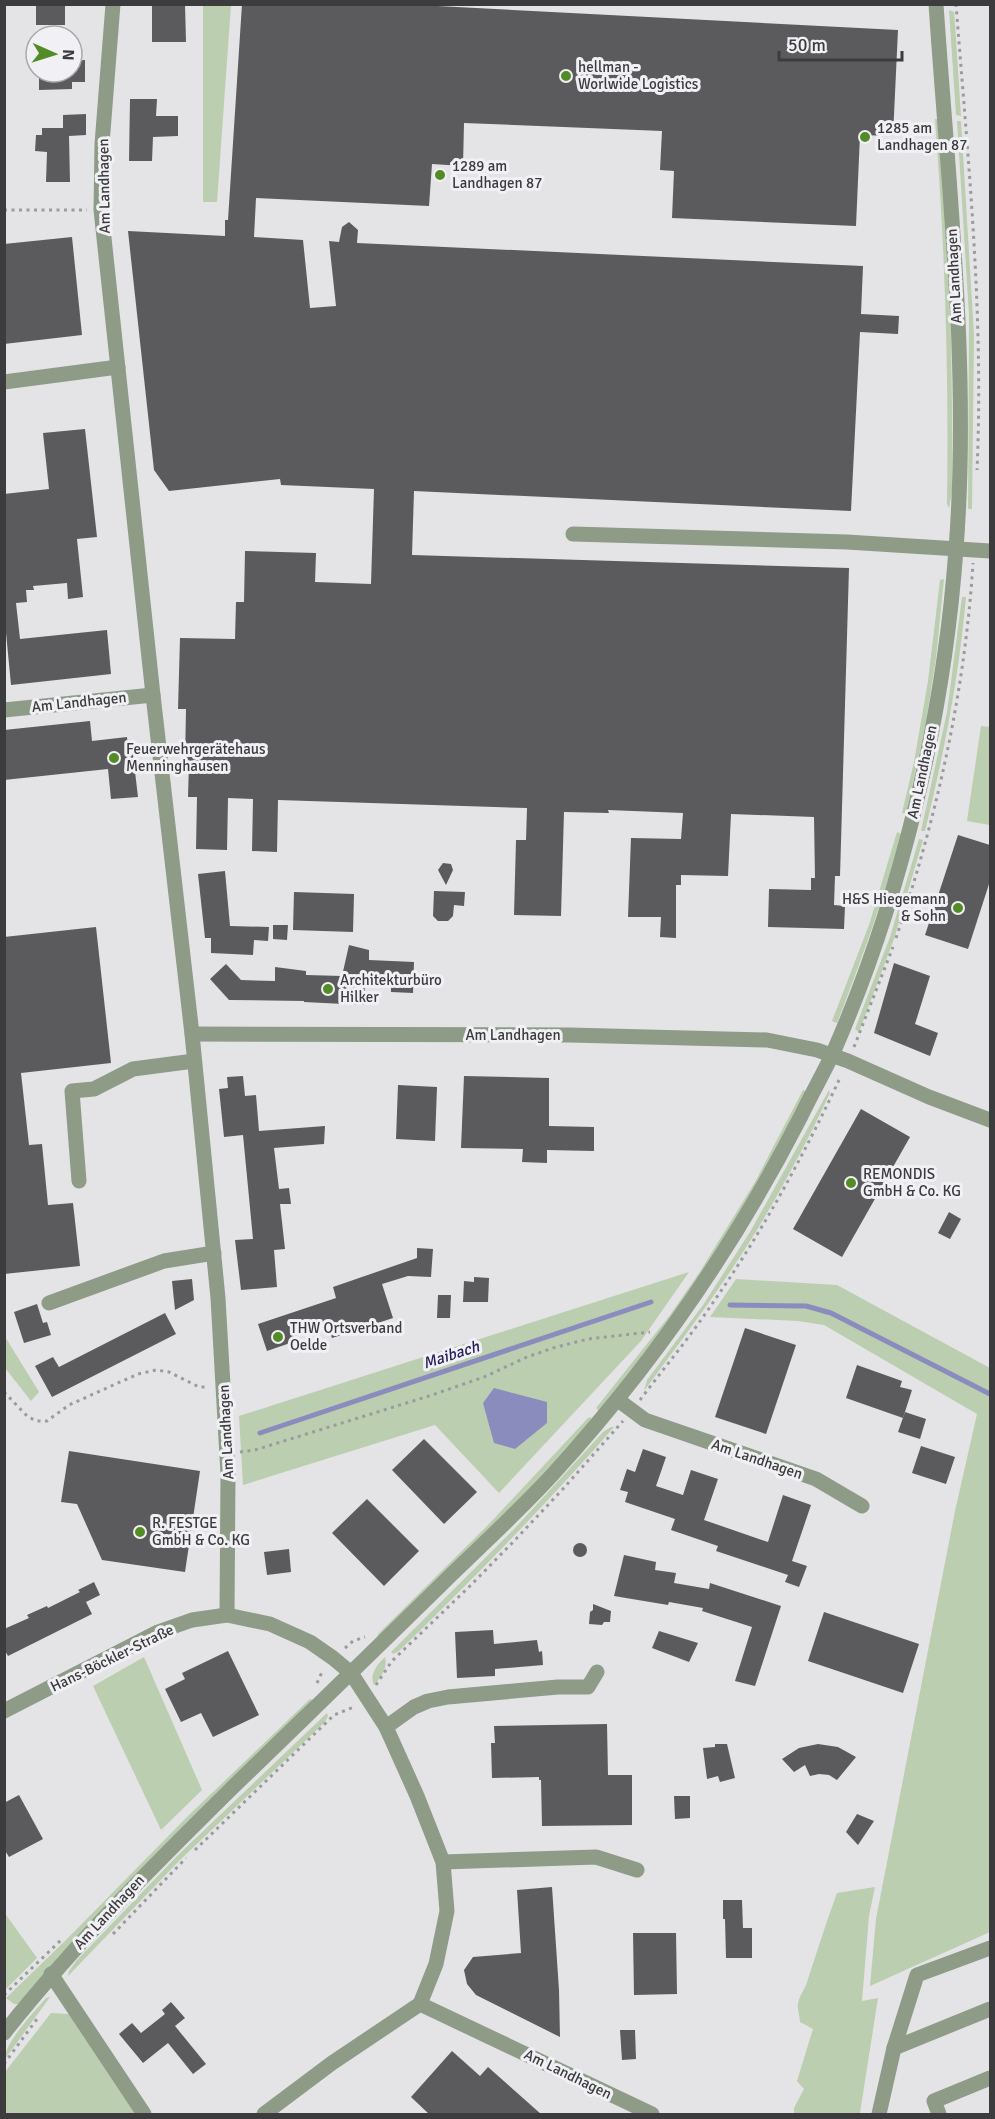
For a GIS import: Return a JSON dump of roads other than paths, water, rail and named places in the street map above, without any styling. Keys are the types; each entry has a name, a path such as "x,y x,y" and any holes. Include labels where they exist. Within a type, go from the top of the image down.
{"street":[{"name":"Am Landhagen","path":"113,4 102,144 101,210 214,1253 227,1453 227,1615"},
{"name":"Am Landhagen","path":"4,2033 51,1974 130,1889 548,1480 618,1400 657,1351 717,1265 774,1169 832,1055 882,924 910,828 944,657 956,549 960,434 957,306 936,4"},
{"path":"4,382 118,367"},
{"path":"573,534 847,542 990,551"},
{"name":"Am Landhagen","path":"4,710 153,695"},
{"name":"Am Landhagen","path":"192,1034 570,1035 766,1040 832,1055 929,1097 990,1120"},
{"path":"79,1181 72,1091 94,1089 133,1070 194,1061"},
{"path":"49,1303 164,1261 214,1253"},
{"name":"Am Landhagen","path":"618,1400 645,1420 816,1479 862,1506"},
{"name":"Hans-Böckler-Straße","path":"4,1711 158,1632 192,1620 227,1615 270,1624 310,1642 351,1673"},
{"path":"386,1727 414,1707 428,1701 448,1697 588,1686 597,1672"},
{"path":"264,2115 332,2063 420,2004 436,1964 447,1911 443,1862 417,1796 386,1727 351,1673"},
{"path":"443,1862 596,1857 637,1870"},
{"path":"881,2108 894,2048 917,1975 990,1948"},
{"path":"51,1974 144,2115"},
{"name":"Am Landhagen","path":"420,2004 652,2115"},
{"path":"894,2048 990,2009"},
{"path":"939,2115 934,2101 990,2078"}],"water":[{"path":"494,1388 547,1402 547,1423 515,1449 494,1443 483,1403"}],"waterway":[{"name":"Maibach","path":"260,1433 651,1302"},
{"name":"Maibach","path":"730,1305 806,1306 831,1313 990,1394"}],"place":[{"name":"hellman - Worlwide Logistics","path":"566,76"},
{"name":"1285 am Landhagen 87","path":"865,137"},
{"name":"1289 am Landhagen 87","path":"440,175"},
{"name":"Feuerwehrgerätehaus Menninghausen","path":"114,758"},
{"name":"H&S Hiegemann & Sohn","path":"958,908"},
{"name":"Architekturbüro Hilker","path":"328,989"},
{"name":"REMONDIS GmbH & Co. KG","path":"851,1183"},
{"name":"THW Ortsverband Oelde","path":"278,1337"},
{"name":"R. FESTGE GmbH & Co. KG","path":"140,1532"}]}
